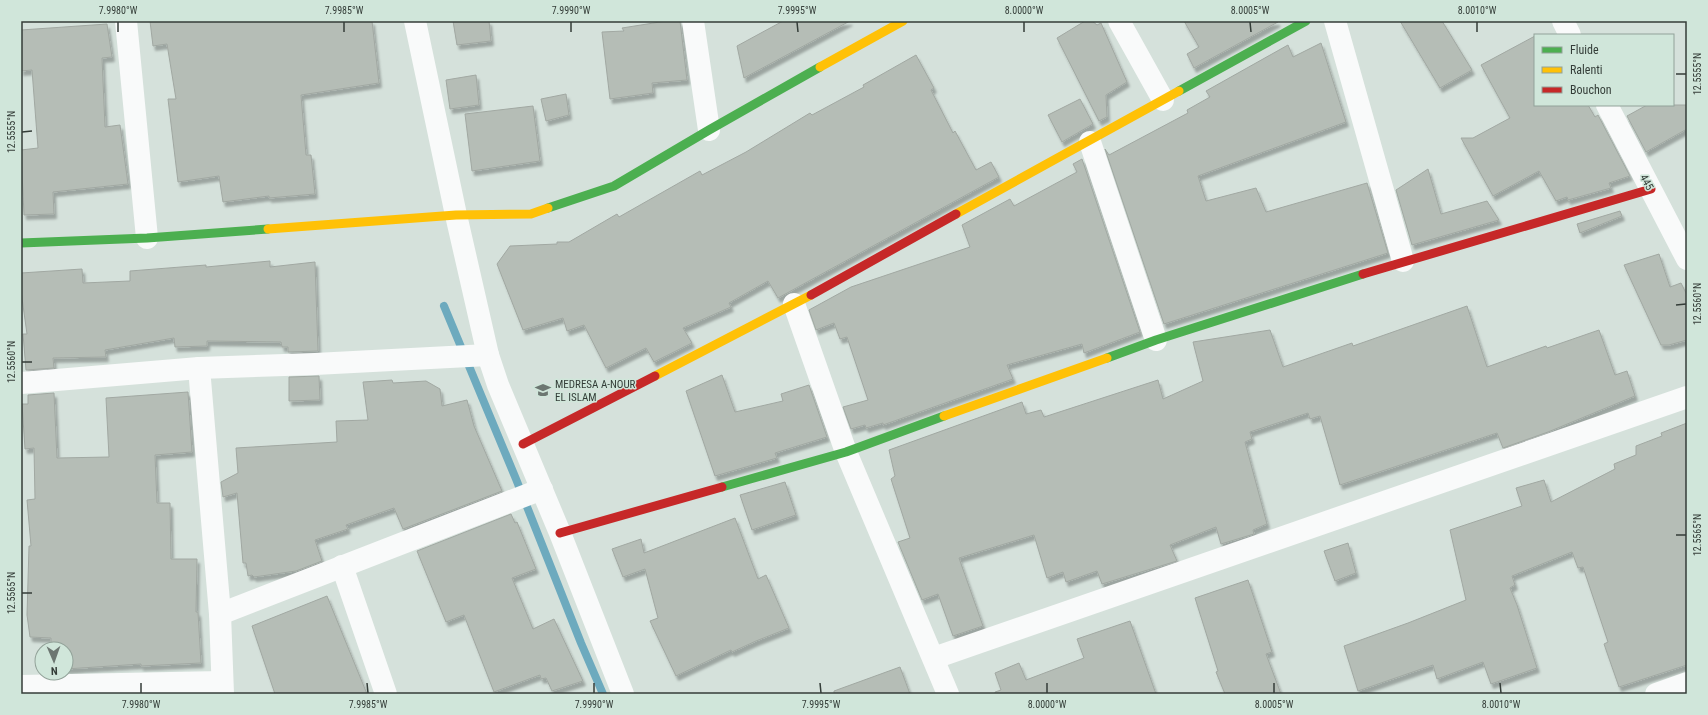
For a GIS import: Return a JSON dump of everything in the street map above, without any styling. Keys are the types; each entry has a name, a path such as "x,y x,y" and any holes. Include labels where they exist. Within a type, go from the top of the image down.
{"street":[{"path":"126,21 147,238"},
{"path":"415,21 456,215 488,354 498,385 560,533 623,694"},
{"path":"693,21 709,130"},
{"path":"21,243 147,238 456,215 531,214 614,186 709,130 903,21"},
{"path":"1119,21 1163,100"},
{"path":"523,444 794,304 1090,142 1306,21"},
{"path":"1335,21 1402,261"},
{"path":"1563,21 1570,34"},
{"name":"445","path":"1608,106 1687,260"},
{"path":"1090,142 1156,340"},
{"path":"560,533 846,452 1156,340 1402,261 1651,189"},
{"path":"794,304 846,452 948,694"},
{"path":"21,383 199,368 315,364 488,354"},
{"path":"21,686 222,688 220,614 199,368"},
{"path":"934,658 1687,397"},
{"path":"220,614 542,489"},
{"path":"342,566 386,694"},
{"path":"21,683 21,694"},
{"path":"1656,694 1685,688"}],"building":[{"path":"150,21 372,21 379,83 301,95 306,155 311,155 315,194 269,198 269,196 223,202 219,176 178,182 168,99 176,99 167,44 153,46"},
{"path":"453,21 489,21 491,41 457,45"},
{"path":"666,21 680,21 687,80 652,83 653,93 610,99 602,32 624,31 622,28"},
{"path":"783,21 850,21 744,78 737,46"},
{"path":"1085,21 1092,21 1097,25 1101,23 1127,82 1106,95 1107,117 1099,121 1057,38"},
{"path":"1184,21 1278,22 1194,68 1187,54 1199,47"},
{"path":"1400,21 1442,21 1472,70 1440,88"},
{"path":"107,24 112,57 102,58 105,127 120,125 128,184 53,192 54,214 24,215 21,150 38,148 32,70 21,71 21,30"},
{"path":"1534,37 1534,106 1589,106 1595,117 1598,115 1630,176 1609,183 1611,188 1568,200 1567,197 1556,201 1539,171 1493,196 1461,138 1473,138 1510,118 1481,65"},
{"path":"1321,43 1346,122 1198,176 1206,201 1256,188 1266,212 1367,183 1388,253 1164,324 1105,149 1109,155 1188,113 1187,110 1210,97 1206,91 1288,45 1293,57"},
{"path":"916,55 934,88 931,90 953,133 955,131 976,170 991,162 999,177 778,298 768,281 729,303 731,307 683,328 692,343 654,362 646,348 606,368 584,325 567,331 563,318 523,330 497,264 510,246 569,242 617,214 619,217 700,171 702,175 746,152 810,113 812,115 864,87 863,85"},
{"path":"476,75 479,105 450,109 446,80"},
{"path":"566,94 569,115 546,121 541,99"},
{"path":"1080,99 1093,124 1062,142 1048,115"},
{"path":"1687,105 1687,129 1646,152 1627,116 1645,106"},
{"path":"533,106 540,161 472,171 465,114"},
{"path":"1082,159 1140,332 1084,353 1082,344 1007,365 1013,379 883,425 883,423 866,428 865,425 851,429 843,407 868,400 847,337 840,339 834,323 816,330 809,310 851,287 970,247 962,225 1010,199 1014,206 1077,172 1073,164"},
{"path":"1428,169 1441,214 1487,201 1499,220 1412,245 1396,190"},
{"path":"1620,211 1622,216 1580,233 1577,224"},
{"path":"1659,254 1670,287 1681,283 1687,295 1687,340 1669,345 1661,345 1624,265"},
{"path":"270,261 270,267 315,262 318,351 288,352 288,347 282,347 281,342 207,341 207,346 175,347 174,338 105,350 106,357 53,358 54,368 26,370 23,334 27,334 21,291 21,273 82,269 83,283 130,281 130,271 206,265 206,267"},
{"path":"1467,306 1487,367 1546,346 1547,348 1599,330 1615,375 1627,371 1635,396 1548,432 1503,448 1497,433 1340,485 1320,416 1310,419 1308,413 1250,432 1252,439 1245,442 1267,524 1253,530 1254,534 1221,544 1216,527 1170,545 1177,561 1102,584 1097,571 1066,582 1063,572 1047,578 1034,535 959,558 983,626 953,636 938,594 922,600 898,542 910,538 891,479 895,476 889,450 1022,402 1026,414 1041,410 1044,417 1158,380 1163,399 1203,381 1193,342 1270,330 1283,367 1352,343 1353,346"},
{"path":"722,375 735,412 783,401 781,394 809,385 827,437 775,453 777,458 715,476 686,391"},
{"path":"319,376 320,400 289,401 289,377"},
{"path":"392,380 393,383 426,381 440,389 442,406 467,400 474,426 502,491 403,529 394,508 346,525 348,529 315,540 322,561 296,571 254,577 252,575 248,576 246,563 243,563 237,493 223,497 221,482 238,473 236,448 337,442 336,421 368,420 363,382"},
{"path":"188,392 192,452 155,455 157,503 170,503 171,559 197,559 196,612 198,612 201,663 141,666 141,664 74,668 74,641 51,641 51,638 30,637 27,615 29,546 31,546 27,500 35,499 34,448 25,449 22,404 28,404 28,395 54,393 57,458 109,457 106,398"},
{"path":"1687,423 1687,665 1619,687 1604,644 1608,642 1583,567 1578,568 1572,552 1512,576 1515,585 1510,588 1537,668 1491,684 1483,662 1437,679 1433,665 1358,691 1344,646 1466,600 1450,530 1522,506 1516,488 1544,480 1551,502 1615,469 1614,464 1636,455 1636,446 1662,436 1661,433"},
{"path":"785,482 796,515 752,530 740,495"},
{"path":"511,514 515,523 517,522 536,569 512,578 533,629 554,619 583,681 552,691 546,678 541,679 540,675 494,692 464,615 446,622 417,551"},
{"path":"735,518 758,579 766,575 789,628 732,652 731,650 676,676 650,621 658,618 645,569 623,577 612,549 641,539 644,553"},
{"path":"1348,543 1356,573 1335,581 1324,551"},
{"path":"1248,580 1272,652 1266,654 1281,694 1225,694 1216,672 1218,671 1195,598"},
{"path":"327,596 367,694 275,694 252,626"},
{"path":"1130,621 1156,694 995,694 995,692 1001,690 995,673 1019,663 1026,680 1084,658 1077,639"},
{"path":"900,667 910,694 834,694 834,691"}],"waterway":[{"path":"444,306 603,694"}],"traffic: fast":[{"path":"1179,91 1306,21"},
{"path":"548,208 614,186 820,67"},
{"path":"21,243 147,238 268,229"},
{"path":"1107,358 1156,340 1363,274"},
{"path":"722,487 846,452 944,416"}],"traffic: slow":[{"path":"820,67 903,21"},
{"path":"956,214 1179,91"},
{"path":"268,229 456,215 531,214 548,208"},
{"path":"655,376 811,295"},
{"path":"944,416 1107,358"}],"traffic: jam":[{"path":"1363,274 1651,189"},
{"path":"811,295 956,214"},
{"path":"523,444 655,376"},
{"path":"560,533 722,487"}],"place":[{"name":"MEDRESA A-NOUR EL ISLAM","path":"543,390"}]}
